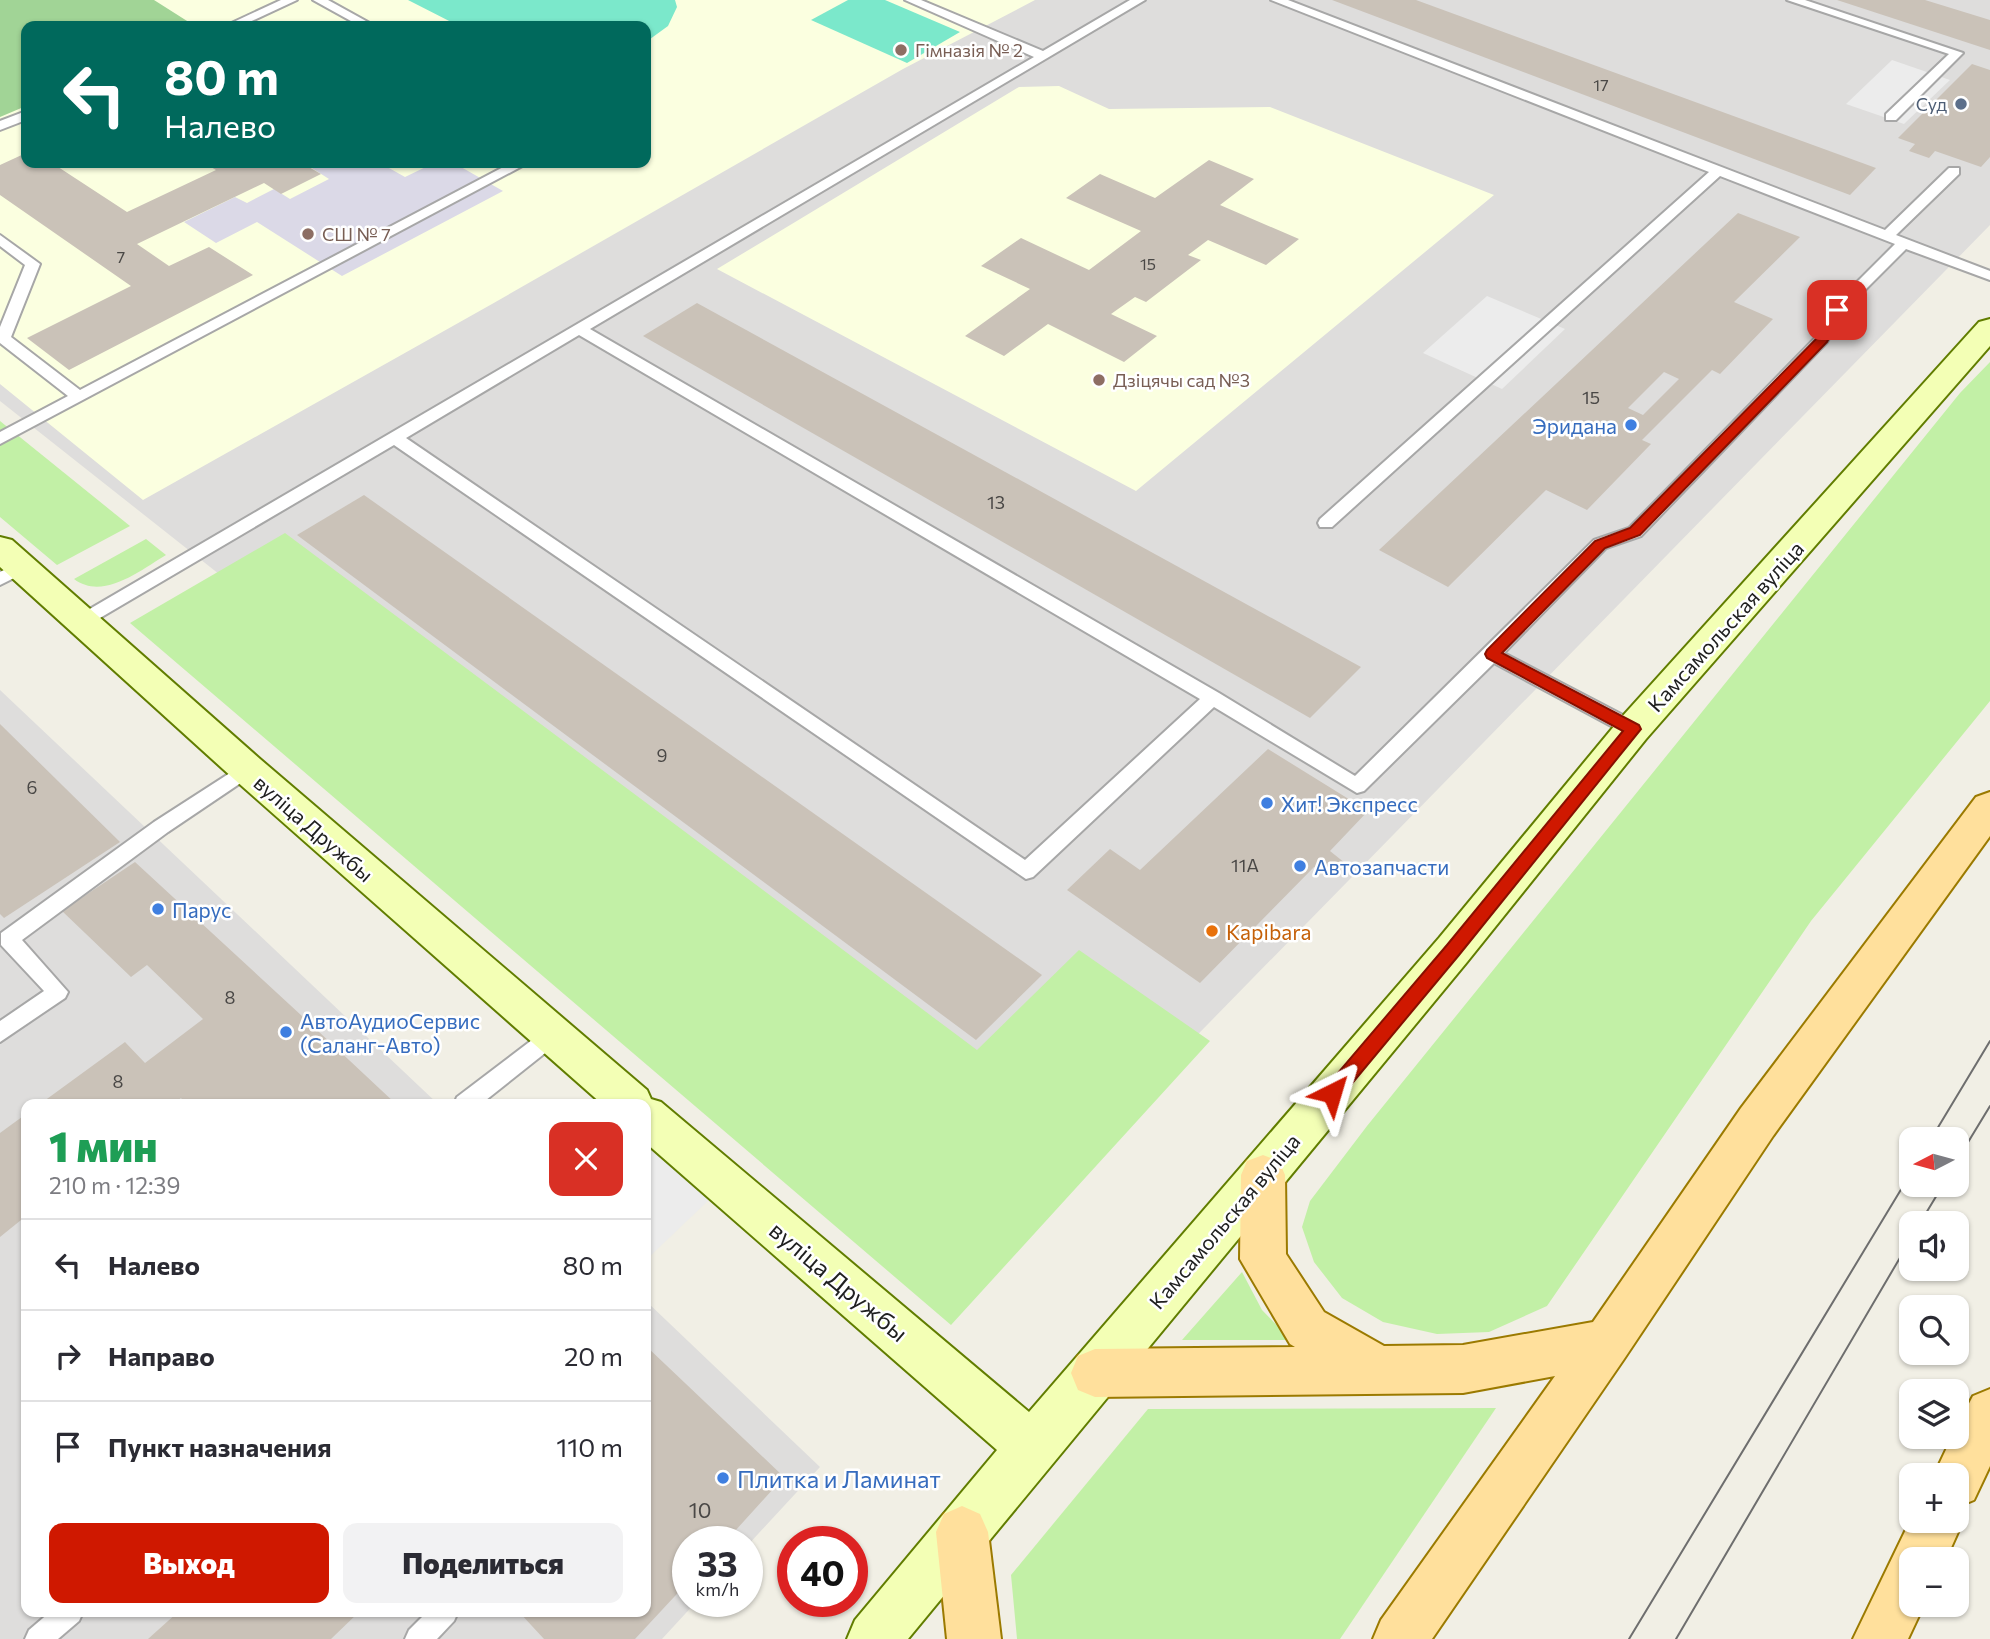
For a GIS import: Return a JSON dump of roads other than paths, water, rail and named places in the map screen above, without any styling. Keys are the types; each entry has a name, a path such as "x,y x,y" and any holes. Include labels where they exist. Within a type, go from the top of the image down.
{"main road":[{"path":"1400,1639 1607,1343 1756,1122 1990,807"},
{"path":"1263,1175 1263,1259 1307,1328 1381,1371"},
{"path":"1095,1373 1462,1369 1607,1343"},
{"path":"1965,1463 1990,1413"},
{"path":"962,1532 974,1639"},
{"path":"1880,1639 1899,1600"}],"street":[{"name":"Камсамольская вуліца","path":"874,1639 1032,1447 1445,961 1633,729 1990,328"},
{"name":"вуліца Дружбы","path":"7,565 82,621 247,769 626,1099"},
{"name":"вуліца Дружбы","path":"651,1120 1032,1447"}],"lane":[{"path":"243,21 291,0"},
{"path":"319,0 359,21"},
{"path":"911,0 1043,56"},
{"path":"82,621 1139,0"},
{"path":"1277,0 1990,276"},
{"path":"1793,0 1957,53 1891,117"},
{"path":"0,126 21,117"},
{"path":"0,439 512,168"},
{"path":"1326,523 1718,171"},
{"path":"1887,236 1954,171"},
{"path":"0,239 33,264 3,338 79,397"},
{"path":"579,329 1213,698 1357,786 1600,544 1635,532 1822,340 1837,310 1905,242"},
{"path":"394,437 1026,872 1213,698"},
{"path":"1492,654 1633,729"},
{"path":"0,1032 58,992 8,939 161,827 247,769"},
{"path":"471,1099 552,1036"},
{"path":"38,1639 64,1617"},
{"path":"418,1639 440,1617"}],"tram line":[{"path":"1938,1127 1990,1041"},
{"path":"1969,1141 1990,1106"},
{"path":"1629,1639 1899,1193"},
{"path":"1927,1211 1936,1197"},
{"path":"1676,1639 1899,1259"}],"place":[{"name":"Гімназія № 2","path":"901,50"},
{"name":"Суд","path":"1961,104"},
{"name":"СШ № 7","path":"308,234"},
{"name":"Дзіцячы сад №3","path":"1099,380"},
{"name":"Эридана","path":"1631,425"},
{"name":"Хит! Экспресс","path":"1267,803"},
{"name":"Автозапчасти","path":"1300,866"},
{"name":"Парус","path":"158,909"},
{"name":"Kapibara","path":"1212,931"},
{"name":"АвтоАудиоСервис (Саланг-Авто)","path":"286,1032"},
{"name":"Плитка и Ламинат","path":"723,1478"}]}
